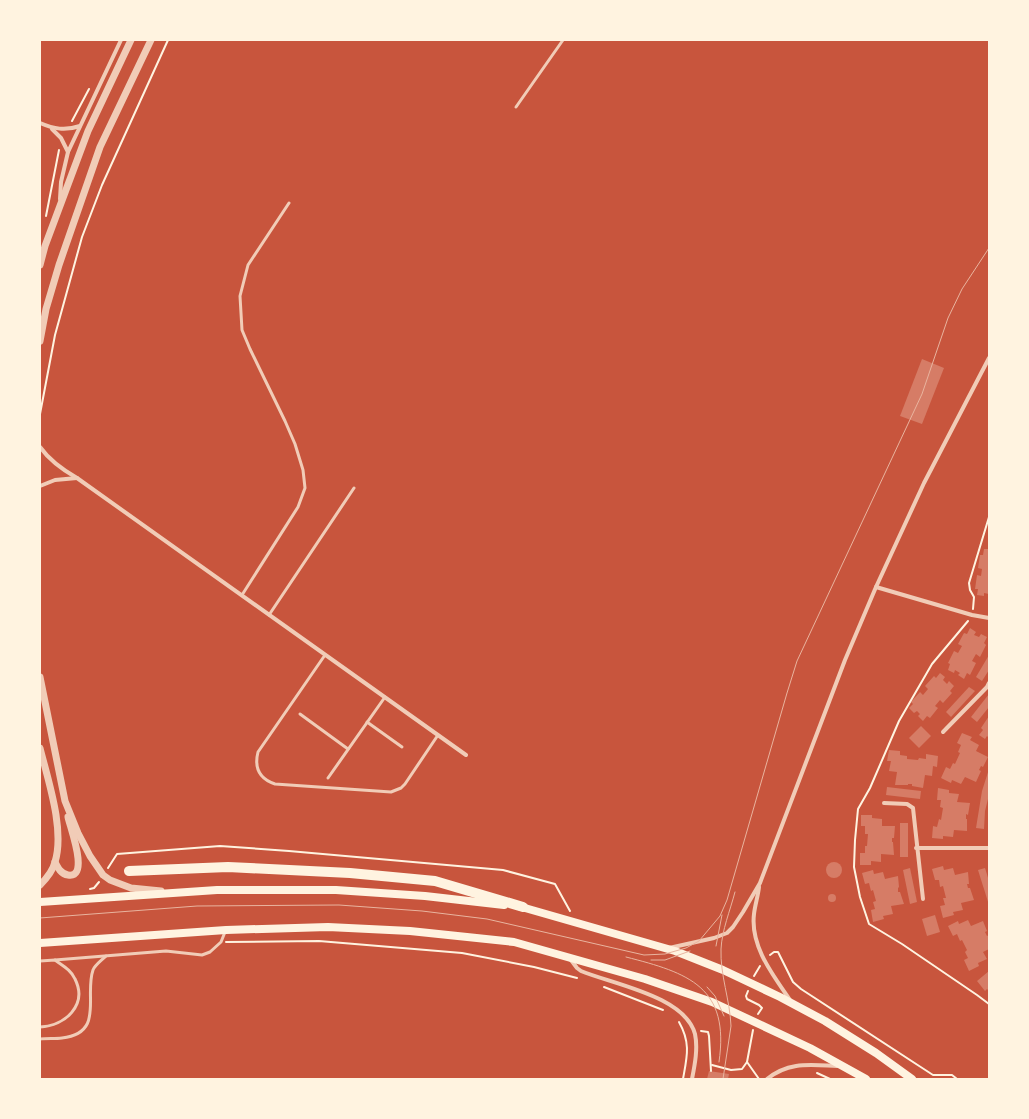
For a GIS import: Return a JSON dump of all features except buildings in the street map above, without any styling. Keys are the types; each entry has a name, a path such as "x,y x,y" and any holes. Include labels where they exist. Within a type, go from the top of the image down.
{"main road":[{"path":"129,871 228,867 350,873 435,881 666,948 723,970 792,1003 825,1021 912,1079"},
{"path":"40,902 217,890 336,890 425,896 522,907"},
{"path":"40,943 226,930 328,927 410,931 514,942 645,979 712,1002 810,1048 866,1079"}],"street":[{"path":"60,206 61,182 68,152 121,40"},
{"path":"40,265 88,131 131,40"},
{"path":"40,341 46,310 59,265 100,147 151,40"},
{"path":"40,123 52,128 67,130 80,126"},
{"path":"52,128 61,138 68,152"},
{"path":"666,948 714,938 727,933 743,912 760,883 842,668 876,587 924,484 989,358"},
{"path":"40,447 54,463 466,755"},
{"path":"40,486 55,480 77,478"},
{"path":"876,587 972,615 989,618"},
{"path":"40,677 64,801 78,855 78,870 76,874 63,874 55,862"},
{"path":"943,732 987,688 989,683"},
{"path":"40,748 56,814 58,833 58,848 55,862 50,872 40,885"},
{"path":"64,801 84,844 103,875 120,885 131,888 185,893"},
{"path":"884,803 907,804 913,808 916,848 923,899"},
{"path":"916,848 989,848"},
{"path":"760,883 754,916 756,940 768,968 792,1003"},
{"path":"569,958 576,968 581,971 665,1002 674,1007 689,1021 694,1032 696,1050 692,1079"},
{"path":"767,1079 785,1068 797,1065 843,1066"}],"lane":[{"path":"516,107 563,40"},
{"path":"242,595 298,507 305,488 303,470 285,420 253,356 242,330 240,296 248,265 289,203"},
{"path":"269,615 354,488"},
{"path":"325,655 258,752 256,759 257,766 263,778 275,784 392,792 396,791 405,784 438,735"},
{"path":"328,778 385,697"},
{"path":"300,714 348,749"},
{"path":"367,722 402,747"},
{"path":"40,961 166,951 202,956 210,952 221,942 226,930"},
{"path":"40,1039 63,1038 76,1034 85,1028 90,1017 90,984 93,968 106,956"},
{"path":"40,1028 63,1022 73,1012 77,1001 78,992 75,980 68,970 55,960"}],"path":[{"path":"40,414 55,334 82,237 102,185 168,40"},
{"path":"989,517 969,583 970,590 974,597 972,615 968,622 932,664 899,720 870,788 858,809 854,840 854,867 860,897 869,924 977,994 989,1004"},
{"path":"221,942 319,941 462,953 534,967 580,978"},
{"path":"601,986 668,1013"},
{"path":"678,1021 685,1035 688,1054 683,1079"},
{"path":"685,1035 704,1030 708,1032 711,1048 711,1071"},
{"path":"712,1065 731,1070 742,1069 747,1062"}],"tram line":[{"path":"40,918 197,906 339,905 422,911 487,919 644,955 665,954 686,948 699,941 720,916 727,900 797,661 922,394 948,318 962,289 989,248"},
{"path":"723,1079 731,1026 722,968 721,949 735,892"},
{"path":"716,946 722,915"},
{"path":"651,960 665,960 690,951"},
{"path":"626,957 669,970 686,977 700,987 711,1000 718,1016 721,1037 719,1062"},
{"path":"707,987 715,996 724,1016"}]}
